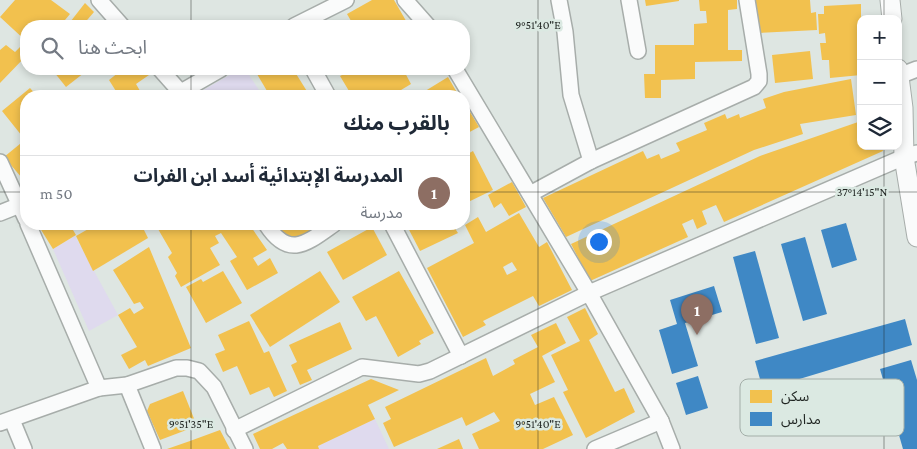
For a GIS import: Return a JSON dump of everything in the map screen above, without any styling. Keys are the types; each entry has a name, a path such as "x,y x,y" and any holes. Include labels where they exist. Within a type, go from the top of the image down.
{"street":[{"path":"99,0 117,20"},
{"path":"306,20 346,0"},
{"path":"405,0 423,20"},
{"path":"558,0 565,32 571,95 591,161"},
{"path":"629,0 638,51"},
{"path":"530,194 591,161 754,87 759,81 759,74 747,0"},
{"path":"902,72 917,69"},
{"path":"165,75 176,90"},
{"path":"188,90 212,75"},
{"path":"316,75 325,90"},
{"path":"459,75 468,90"},
{"path":"470,94 589,293 661,422 672,449"},
{"path":"902,99 910,155 917,237"},
{"path":"903,108 917,143"},
{"path":"234,430 362,366 419,374 461,356 589,293 910,155"},
{"path":"0,162 20,198"},
{"path":"0,213 20,203"},
{"path":"31,230 99,388"},
{"path":"271,230 280,241 298,245 307,243 325,230"},
{"path":"395,230 461,356"},
{"path":"24,449 6,421 99,388 127,385 176,368 199,371 214,386 245,449"},
{"path":"127,385 153,449"},
{"path":"595,449 661,422"}],"shaded area":[{"path":"230,75 249,75 259,90 203,90"},
{"path":"75,236 118,315 89,331 53,249"},
{"path":"375,419 389,449 319,449 318,446"}],"building: سكن":[{"path":"15,0 51,0 70,14 65,20 20,20 20,35 0,17"},
{"path":"372,0 394,0 406,20 350,20 347,14"},
{"path":"645,0 679,0 679,1 646,6"},
{"path":"699,0 737,0 737,9 728,10 728,50 742,50 742,61 695,62 695,79 661,80 661,98 645,98 644,74 655,74 655,45 694,45 694,24 707,23 706,11 700,11"},
{"path":"754,0 810,0 811,13 816,12 817,30 758,33"},
{"path":"85,3 94,12 87,20 72,20"},
{"path":"861,4 861,15 857,15 857,75 830,78 829,60 822,60 820,43 826,43 825,33 819,34 818,14 824,14 824,6"},
{"path":"6,45 15,52 20,47 20,62 0,83 0,50"},
{"path":"810,51 813,79 775,83 772,55"},
{"path":"56,75 81,75 66,87"},
{"path":"115,75 149,75 136,84 140,90 115,90 109,80"},
{"path":"258,75 297,75 306,90 266,90"},
{"path":"406,75 411,84 401,90 348,90 340,76"},
{"path":"448,77 456,90 427,90"},
{"path":"851,79 856,115 800,124 803,134 754,150 566,237 543,198 643,151 647,159 659,154 661,159 680,151 676,143 707,130 704,123 725,114 727,119 739,114 740,118 766,108 763,99 784,92"},
{"path":"20,96 20,134 2,111"},
{"path":"470,112 479,127 470,132"},
{"path":"857,122 857,150 883,151 724,222 716,205 702,211 707,224 697,229 693,219 682,224 688,237 590,281 571,244 760,156"},
{"path":"20,144 20,176 4,157"},
{"path":"473,151 493,190 470,201 470,153"},
{"path":"512,182 526,207 509,216 501,203 494,208 488,195"},
{"path":"519,213 539,247 547,242 572,290 539,306 533,296 483,321 486,325 463,337 427,268 474,243 468,230 470,230 470,222 478,217 486,232","holes":["512,262 517,270 507,275 503,267"]},
{"path":"41,230 73,230 76,235 53,249"},
{"path":"86,230 144,230 148,238 93,271 76,236"},
{"path":"159,230 253,230 267,250 253,258 258,266 270,258 278,273 247,290 230,261 237,257 221,233 215,236 219,243 210,248 220,265 181,287 175,276 177,273 168,257 172,253"},
{"path":"280,230 312,230 293,242"},
{"path":"367,230 374,230 387,255 343,280 327,252"},
{"path":"409,230 456,230 458,233 420,251"},
{"path":"149,247 191,348 148,366 145,360 129,369 121,355 137,347 118,315 130,308 134,314 144,308 140,302 134,304 113,270"},
{"path":"223,271 242,303 206,323 186,287 201,279 203,282"},
{"path":"320,271 340,302 270,347 250,315"},
{"path":"399,271 434,333 419,341 421,344 398,357 376,316 366,321 352,297"},
{"path":"585,308 598,334 589,340 615,392 624,388 635,412 586,438 563,392 568,390 551,355 580,341 567,317"},
{"path":"249,321 264,353 269,351 287,391 274,397 269,387 250,395 237,366 223,372 215,354 225,350 218,335"},
{"path":"340,322 352,349 307,370 312,380 300,385 291,365 297,362 289,345"},
{"path":"556,323 566,343 542,356 555,382 530,394 535,405 554,397 573,435 543,449 479,449 472,434 500,421 494,412 466,426 462,417 394,447 383,423 391,419 385,407 486,358 493,376 515,364 513,360 538,347 531,335"},
{"path":"371,379 399,390 368,405 375,419 318,446 319,449 287,449 283,443 272,449 260,449 253,434"},
{"path":"183,391 197,426 160,440 147,411 150,404"},
{"path":"220,430 230,449 167,449 190,441"},
{"path":"459,439 463,449 437,449"}],"building: مدارس":[{"path":"846,223 857,260 832,268 821,230"},
{"path":"805,237 827,314 803,321 781,244"},
{"path":"755,251 779,338 756,344 733,257"},
{"path":"714,286 722,312 685,323 698,366 672,374 659,330 677,324 670,300"},
{"path":"905,319 912,345 799,379 760,379 755,361"},
{"path":"911,360 917,380 917,449 903,449 899,436 904,436 904,379 883,379 880,369"},
{"path":"698,376 708,408 686,415 676,383"}],"place":[{"name":"المدرسة الإبتدائية أسد ابن الفرات","path":"697,335"}]}
